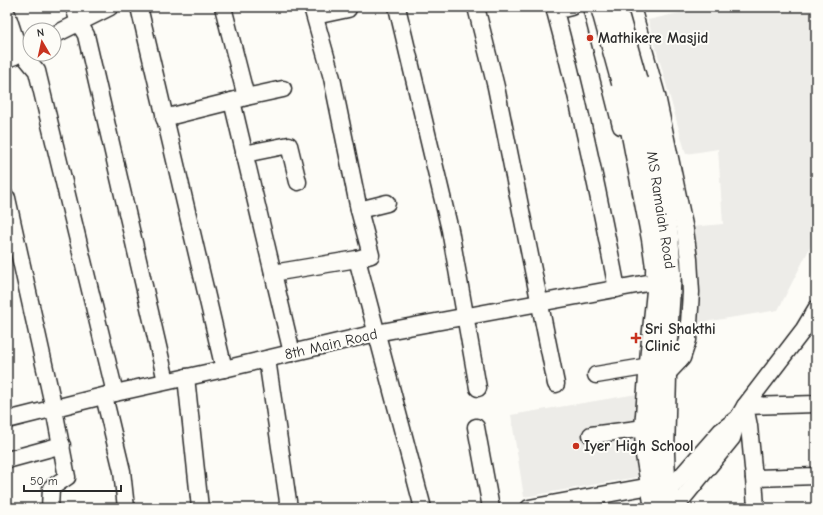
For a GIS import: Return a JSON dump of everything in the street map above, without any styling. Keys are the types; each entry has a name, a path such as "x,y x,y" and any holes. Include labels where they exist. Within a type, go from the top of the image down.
{"main road":[{"path":"601,7 629,82"},
{"path":"616,7 629,82"},
{"name":"MS Ramaiah Road","path":"629,82 658,281 658,370 664,453 662,499"},
{"name":"MS Ramaiah Road","path":"629,82 657,170 668,236 671,273 666,336 645,428 646,455 662,499"}],"street":[{"path":"74,7 79,23 86,35 166,381"},
{"path":"62,31 110,7"},
{"path":"223,7 239,99 244,154 292,353"},
{"path":"397,7 450,230 478,388"},
{"path":"476,7 496,87 541,303 556,384"},
{"path":"571,7 555,9 572,75 596,181 617,289"},
{"name":"MS Ramaiah Road","path":"591,7 642,212 653,267 658,281"},
{"path":"596,375 658,370 682,358 688,340 691,292 689,259 657,96 632,7"},
{"path":"140,8 164,118 224,369"},
{"path":"273,273 357,259 371,255 359,210 332,78 314,12 348,9"},
{"path":"7,14 18,48 37,71 110,394 126,508"},
{"path":"606,66 646,56"},
{"path":"164,118 283,89"},
{"path":"244,154 289,145 298,182"},
{"path":"7,198 10,226 54,409 67,477 51,488 50,508"},
{"path":"359,210 387,203"},
{"path":"357,259 423,508"},
{"name":"8th Main Road","path":"7,420 110,394 376,333 658,281"},
{"path":"528,508 662,499 721,431 742,412 810,329 816,309"},
{"path":"267,359 289,508"},
{"path":"186,377 200,508"},
{"path":"742,412 816,404"},
{"path":"742,412 749,426 756,508"},
{"path":"476,427 491,508"},
{"path":"591,435 645,428"},
{"path":"7,460 62,445"},
{"path":"754,478 816,476"}],"shaded area":[{"path":"705,7 816,7 816,236 778,310 692,324 691,227 723,224 718,149 686,154 648,20"},
{"name":"Iyer High School","path":"637,394 637,477 524,497 511,415"}],"waterway":[{"path":"113,12 123,7"}],"place":[{"name":"Mathikere Masjid","path":"590,38"},
{"name":"Sri Shakthi Clinic","path":"636,338"},
{"name":"Iyer High School","path":"576,446"}]}
